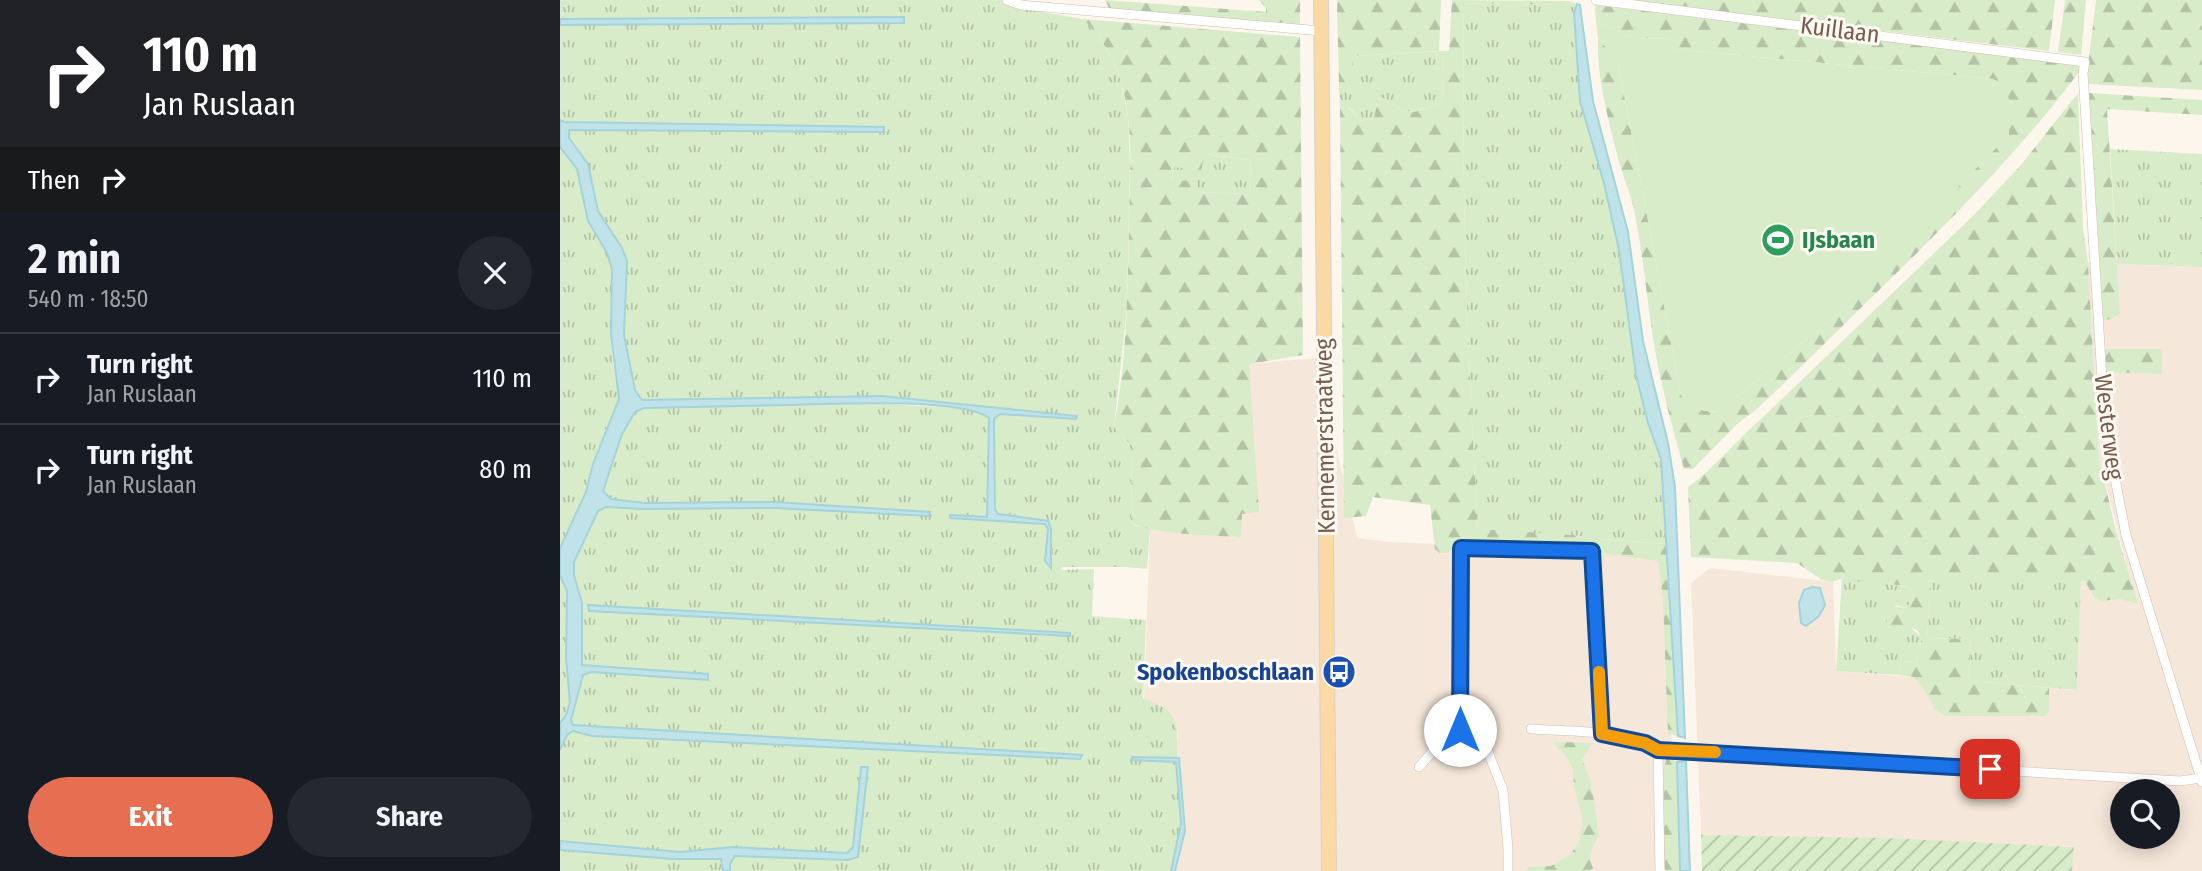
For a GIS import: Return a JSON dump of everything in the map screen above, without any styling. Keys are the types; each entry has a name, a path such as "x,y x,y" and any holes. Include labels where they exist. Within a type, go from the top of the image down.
{"main road":[{"name":"Kennemerstraatweg","path":"1321,0 1329,871"}],"street":[{"path":"1007,0 1021,5 1321,31"},
{"name":"Kuillaan","path":"1596,0 2085,62"},
{"name":"Westerweg","path":"2085,62 2083,73 2105,427 2126,535 2201,780"},
{"path":"1460,730 1461,548 1592,551 1602,734"},
{"path":"1419,767 1432,751 1460,730 1479,729 1503,790 1508,871"},
{"path":"1531,729 1602,734 1645,743 1658,750 2201,780"},
{"path":"1658,750 1660,871"}],"shaded area":[{"path":"2088,263 2202,267 2202,871 2072,871 2073,847 1701,835 1691,583 1710,568 1833,582 1836,671 2077,690 2081,580 2137,604 2099,458"},
{"path":"1316,358 1357,538 1389,542 1663,553 1678,871 1171,871 1178,734 1144,700 1150,529 1241,537 1249,364"}],"green space":[{"path":"560,0 1001,0 1015,7 1083,19 1095,31 1112,58 1121,81 1128,117 1130,164 1127,308 1114,427 1132,446 1131,522 1150,529 1147,569 1062,567 1061,570 1094,569 1092,616 1146,620 1143,698 1171,714 1176,727 1177,757 1132,759 1177,762 1181,823 1172,871 730,871 730,864 735,856 848,860 858,857 867,767 861,768 853,847 847,853 733,847 680,852 560,841 560,750 567,735 573,731 592,736 1079,759 1081,756 573,725 571,720 583,675 580,652 582,603 574,575 574,561 598,511 609,469 622,434 634,412 644,408 853,404 948,407 982,414 989,418 987,517 950,515 950,518 1045,524 1048,528 1045,561 1051,568 1051,529 1048,521 997,514 995,509 994,419 1000,414 1076,419 1077,416 882,396 642,400 635,390 624,335 627,261 622,248 598,211 588,164 569,138 565,123 560,120"},
{"path":"1105,0 1266,12 1259,0 1300,0 1300,25 1110,10"},
{"path":"1337,0 1441,0 1439,51 1353,56 1353,87 1339,88"},
{"path":"1452,0 1569,1 1564,5 1464,3 1463,134 1468,332 1478,529 1583,536 1590,541 1591,547 1464,544 1448,553 1440,553 1435,549 1430,505 1373,497 1366,516 1344,518 1340,107 1348,107 1361,121 1374,118 1377,102 1382,98 1409,111 1420,111 1442,102 1444,51 1449,51"},
{"path":"1628,0 2055,0 2049,51"},
{"path":"2065,0 2086,0 2081,55 2058,52"},
{"path":"2096,0 2202,0 2202,90 2089,84 2087,73"},
{"path":"1569,1 1577,4 1574,13 1580,101 1604,183 1619,250 1648,423 1661,459 1667,544 1601,539 1602,553 1591,547 1590,541 1478,530 1466,266 1464,3 1564,5"},
{"path":"1595,5 2080,66 2079,72 2021,144 1937,233 1693,469 1684,469 1656,355 1633,206 1604,102 1598,38 1618,62 1681,395 1698,409 1708,411 1720,411 1837,314 1867,280 1993,79 1673,49 1671,44 1676,39 1635,38 1596,22"},
{"path":"1083,19 1300,37 1303,355 1249,364 1259,512 1242,514 1241,537 1166,532 1131,522 1132,446 1114,427 1126,324 1130,133 1125,99 1115,64 1101,40","holes":["1205,154 1251,160 1249,194 1198,192 1197,180 1172,181 1174,167 1201,171"]},
{"name":"IJsbaan","path":"1596,22 1635,38 1677,39 1676,44 1671,44 1673,49 1993,79 2003,83 2010,102 2009,135 1837,314 1720,411 1697,409 1688,404 1681,395 1618,62 1598,38"},
{"path":"1444,51 1442,102 1420,111 1409,111 1382,98 1377,102 1374,118 1361,121 1349,107 1340,107 1339,88 1352,86 1353,56"},
{"path":"2078,93 2083,228 2088,263 2099,458 2115,527 2138,604 2120,599 2101,601 2094,597 2085,581 1932,572 1927,638 1971,639 1969,681 2049,688 2049,710 2046,716 1946,716 1934,709 1929,697 1914,677 1898,675 1901,661 1915,662 1920,648 1920,636 1915,629 1893,632 1886,625 1889,606 1906,608 1914,598 1909,587 1843,578 1833,582 1822,580 1797,563 1691,557 1688,487 1975,214 2020,166"},
{"path":"2089,93 2202,100 2202,115 2107,109 2120,314 2103,320"},
{"path":"560,147 577,169 588,221 607,253 612,269 612,358 619,399 593,464 586,492 560,548"},
{"path":"2110,149 2202,154 2202,267 2117,264"},
{"path":"1204,154 1251,160 1249,194 1198,192 1172,182 1174,167"},
{"path":"2104,349 2162,349 2162,374 2106,372"},
{"path":"1600,539 1667,544 1678,736 1668,734 1663,599 1658,561 1602,553"},
{"path":"1932,571 2081,580 2077,690 1969,681 1971,639 1927,638"},
{"path":"560,576 567,591 566,657 570,703 560,723"},
{"path":"1842,578 1909,587 1914,598 1906,608 1896,605 1886,625 1893,632 1910,627 1920,636 1921,650 1915,662 1901,661 1898,675 1836,671"},
{"path":"1552,742 1593,743 1582,759 1591,781 1599,835 1591,851 1593,868 1590,871 1525,871 1529,867 1551,866 1571,854 1579,841 1583,821 1573,770 1567,757"},
{"path":"1667,756 1677,762 1680,871 1665,871 1663,773"},
{"path":"1701,835 1884,838 2074,847 2072,871 1702,871"},
{"path":"560,850 673,859 721,859 723,871 560,871"}],"water":[{"path":"1577,4 1580,5 1593,101 1628,232 1643,341 1668,443 1675,487 1685,738 1678,736 1661,459 1648,423 1636,375 1619,250 1604,183 1580,101 1574,13"},
{"path":"904,17 904,23 560,25 560,19"},
{"path":"560,120 884,127 884,132 569,130 569,138 588,164 598,211 622,248 627,261 624,335 635,390 642,400 882,396 1077,416 1076,419 1000,414 994,419 995,509 998,514 1048,521 1051,529 1051,568 1045,561 1048,529 1045,524 950,518 950,515 987,517 989,418 974,411 924,404 862,403 644,408 635,412 622,434 603,491 611,499 644,503 775,502 930,512 929,516 775,508 606,507 598,511 574,562 574,575 582,603 582,665 708,674 708,680 591,672 583,675 571,720 573,725 1082,755 1080,759 592,736 573,731 567,735 560,750 560,723 570,703 566,657 567,591 560,576 560,548 586,492 593,464 619,399 611,335 612,269 607,253 588,221 577,169 560,147"},
{"path":"1820,588 1825,605 1819,616 1806,626 1801,623 1799,603 1804,590"},
{"path":"588,605 1070,633 1070,636 589,611"},
{"path":"1132,757 1179,758 1185,831 1175,871 1171,871 1181,823 1176,762 1132,760"},
{"path":"1686,761 1690,871 1680,871 1677,762"},
{"path":"861,767 868,767 858,857 848,860 735,856 730,864 730,871 723,871 721,859 673,859 560,850 560,841 680,852 733,847 847,853 853,847"}],"slow traffic":[{"path":"1599,672 1602,734 1645,743 1658,750 1715,752"}],"place":[{"name":"IJsbaan","path":"1778,240"},
{"name":"Spokenboschlaan","path":"1339,672"}],"route":[{"path":"1460,730 1461,548 1592,551 1602,734 1645,743 1658,750 1990,769"}]}
